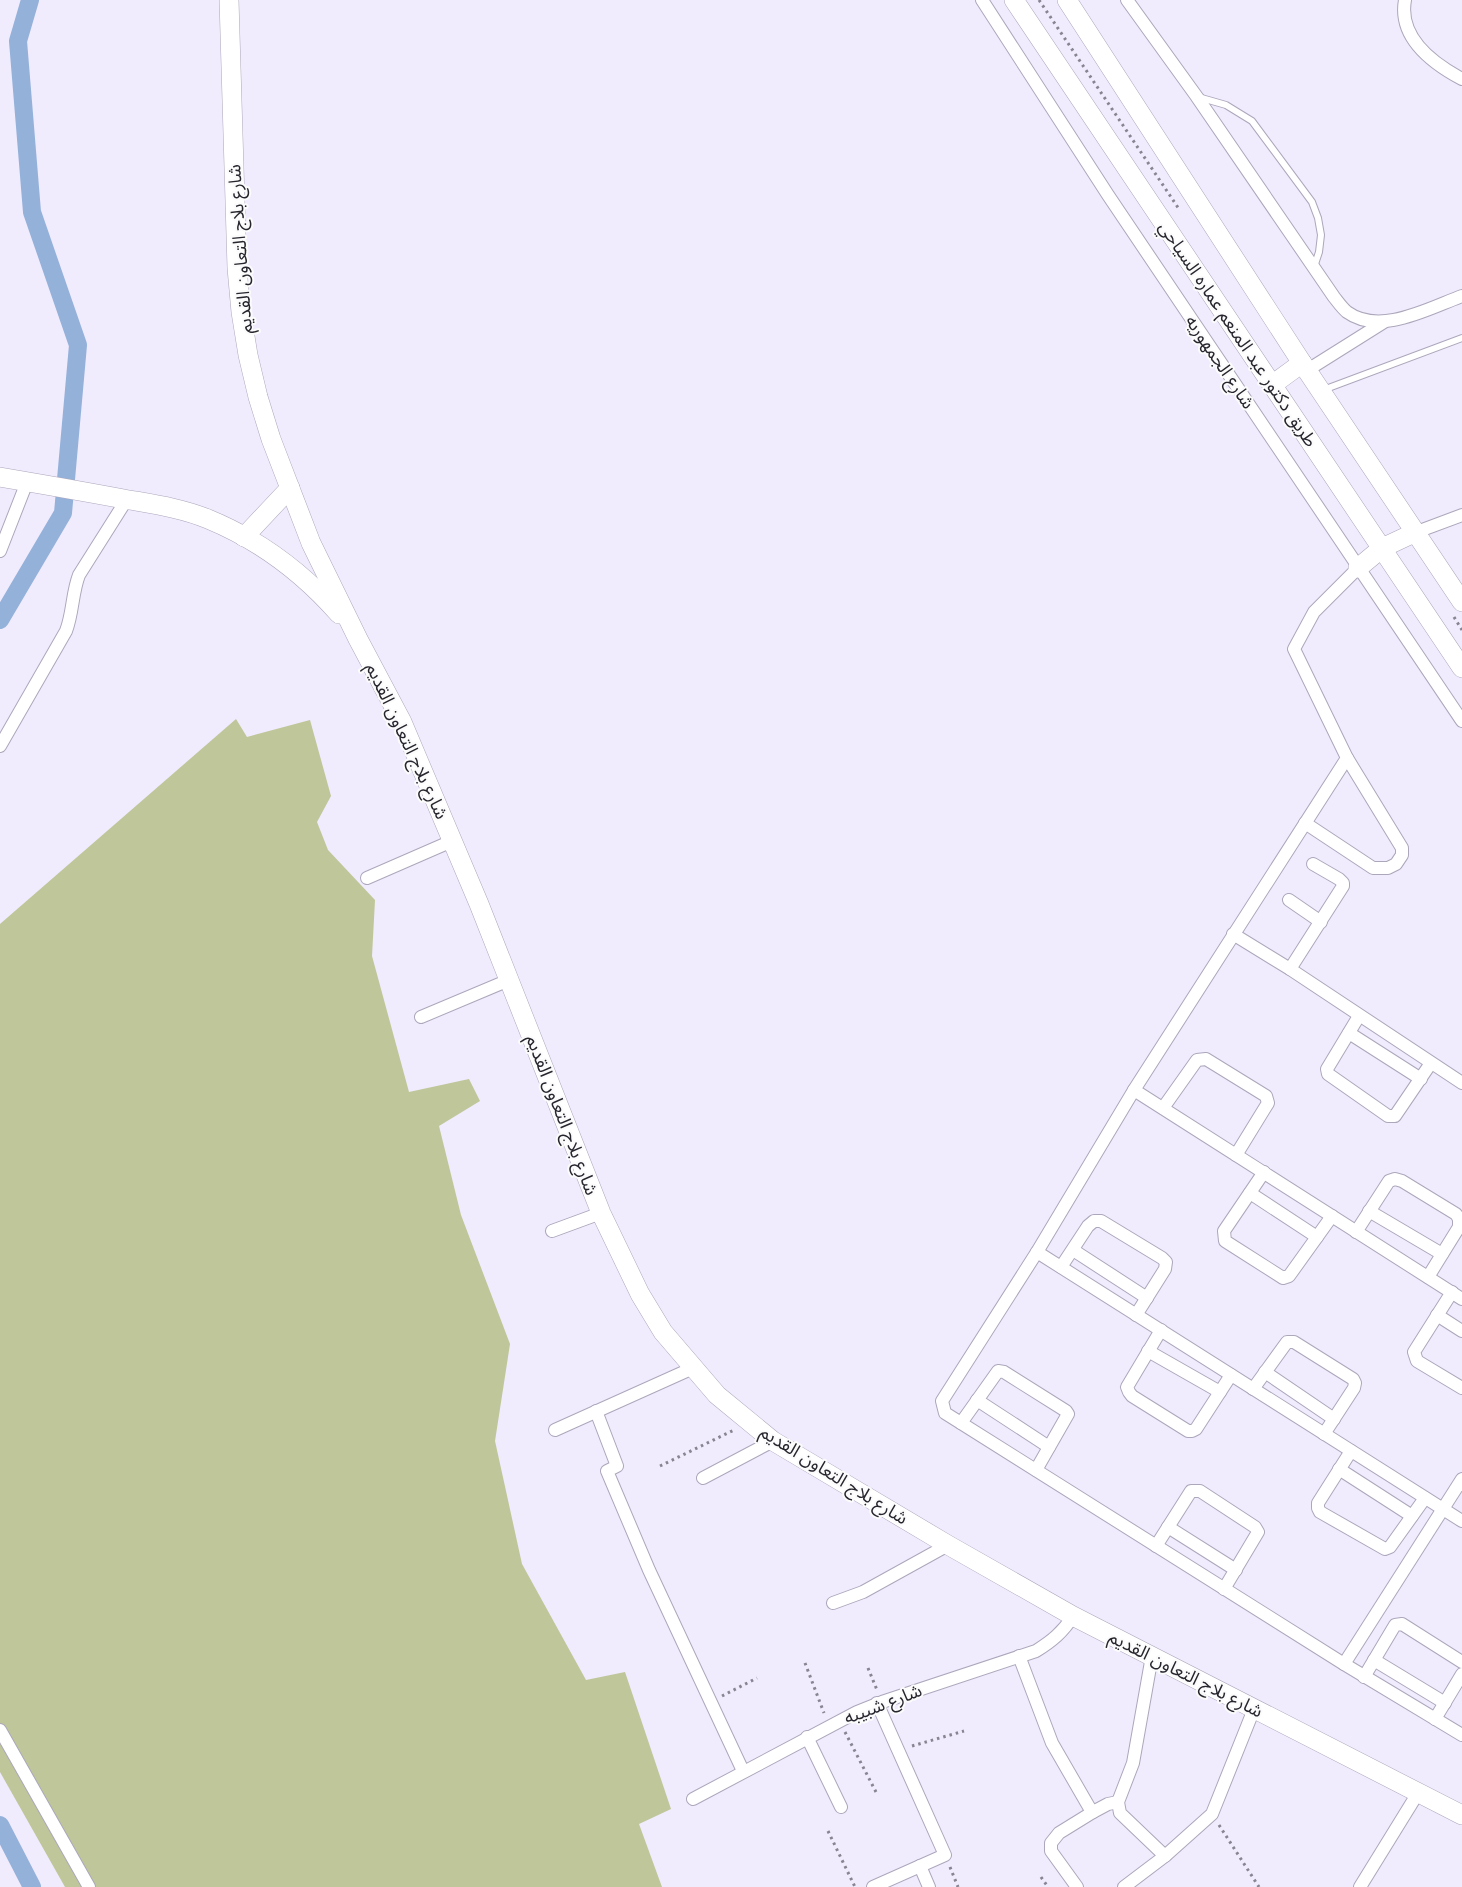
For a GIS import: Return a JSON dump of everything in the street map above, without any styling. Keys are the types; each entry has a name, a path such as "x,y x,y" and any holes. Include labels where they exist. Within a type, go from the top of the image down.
{"street":[{"name":"شارع بلاج التعاون القديم","path":"229,0 237,258 241,312 248,355 258,397 311,543 358,639 402,722 509,980 601,1213 640,1294 663,1332 717,1394 772,1441 1073,1616 1462,1815"},
{"name":"شارع الجمهوريه","path":"982,0 1108,195 1462,721"},
{"name":"طريق دكتور عبد المنعم عماره السياحي","path":"1014,0 1462,668"},
{"name":"طريق دكتور عبد المنعم عماره السياحي","path":"1067,0 1304,367 1462,602"},
{"path":"1127,0 1197,97 1334,297 1347,312 1365,320 1384,322 1400,319 1462,296"},
{"path":"1406,0 1403,11 1404,21 1417,45 1428,57 1462,79"},
{"path":"1272,385 1384,322"},
{"path":"0,477 173,508 207,518 265,548 292,568 316,589 358,639"},
{"path":"0,551 28,482"},
{"path":"244,536 290,488"},
{"path":"0,746 66,631 71,618 79,575 119,498"},
{"path":"1305,822 1373,868 1388,868 1396,864 1402,855 1402,848 1347,758 1294,649 1314,612 1358,568 1382,548 1414,533 1462,515"},
{"path":"1347,758 1134,1090 1036,1252 942,1401 945,1413 1364,1677 1462,1735"},
{"path":"367,878 452,841"},
{"path":"1290,969 1343,886 1343,882 1313,864"},
{"path":"1289,900 1321,922"},
{"path":"1233,934 1290,969 1462,1083"},
{"path":"421,1017 509,980"},
{"path":"1359,1016 1328,1069 1328,1074 1388,1116 1395,1116 1431,1063"},
{"path":"1349,1033 1421,1078"},
{"path":"1163,1108 1197,1060 1206,1060 1266,1096 1268,1103 1236,1155"},
{"path":"1134,1090 1457,1296 1437,1315 1414,1352 1417,1361 1462,1388"},
{"path":"1264,1172 1224,1231 1225,1241 1283,1278 1286,1278 1332,1216"},
{"path":"1356,1232 1389,1181 1395,1179 1402,1181 1456,1214 1460,1219 1459,1227 1428,1277"},
{"path":"1250,1193 1317,1237"},
{"path":"1369,1212 1442,1254"},
{"path":"552,1231 601,1213"},
{"path":"1061,1267 1088,1226 1094,1221 1101,1221 1162,1258 1166,1262 1165,1269 1136,1315"},
{"path":"1073,1250 1147,1298"},
{"path":"1036,1252 1461,1519"},
{"path":"1437,1315 1462,1331"},
{"path":"1160,1330 1127,1387 1128,1392 1188,1431 1196,1429 1231,1375"},
{"path":"1254,1389 1287,1342 1294,1342 1353,1379 1355,1382 1354,1388 1324,1434"},
{"path":"1148,1351 1220,1392"},
{"path":"555,1430 693,1368"},
{"path":"961,1423 1000,1370 1004,1372 1066,1411 1067,1416 1036,1470"},
{"path":"1265,1372 1334,1419"},
{"path":"977,1400 1049,1447"},
{"path":"596,1411 617,1466 607,1471 648,1570 743,1771"},
{"path":"703,1478 772,1441"},
{"path":"1350,1451 1318,1503 1320,1512 1380,1548 1385,1549 1390,1547 1425,1498"},
{"path":"1339,1469 1412,1516"},
{"path":"1344,1664 1462,1479"},
{"path":"1156,1546 1191,1491 1200,1491 1255,1527 1258,1532 1224,1589"},
{"path":"1168,1527 1236,1570"},
{"path":"833,1604 863,1592 948,1545"},
{"name":"شارع شبيبه","path":"693,1799 834,1723 880,1702 1036,1651 1051,1642 1064,1630 1073,1616"},
{"path":"1364,1677 1395,1625 1399,1624 1402,1624 1462,1662"},
{"path":"1019,1656 1052,1743 1093,1812"},
{"path":"1152,1656 1133,1763 1118,1802 1120,1813 1165,1856"},
{"path":"1374,1660 1445,1703"},
{"path":"1436,1719 1462,1674"},
{"path":"873,1887 945,1855 898,1750 880,1702"},
{"path":"1124,1887 1165,1856 1212,1814 1254,1709"},
{"path":"0,1730 88,1887"},
{"path":"808,1737 841,1807"},
{"path":"1360,1887 1418,1793"},
{"path":"1077,1887 1051,1851 1051,1844 1059,1833 1108,1804 1118,1802"},
{"path":"920,1866 929,1887"}],"lane":[{"path":"1197,97 1226,105 1252,121 1312,202 1318,218 1321,235 1319,252 1314,268"},
{"path":"1320,391 1462,338"}],"path":[{"path":"660,1466 750,1422"},
{"path":"805,1663 834,1723 876,1792"},
{"path":"868,1668 880,1702"},
{"path":"710,1702 757,1678"},
{"path":"898,1750 964,1731"},
{"path":"1212,1814 1259,1887"},
{"path":"828,1831 855,1887"},
{"path":"945,1855 958,1887"},
{"path":"1041,1877 1048,1887"}],"green space":[{"path":"236,719 247,737 310,720 331,796 317,822 328,850 375,900 372,956 409,1092 469,1079 480,1101 439,1126 461,1215 510,1344 495,1441 522,1564 586,1680 625,1672 671,1809 639,1824 662,1887 65,1887 0,1772 0,924"}],"waterway":[{"path":"0,620 63,513 78,345 32,212 18,41 30,0"},
{"path":"0,1825 32,1887"}]}
